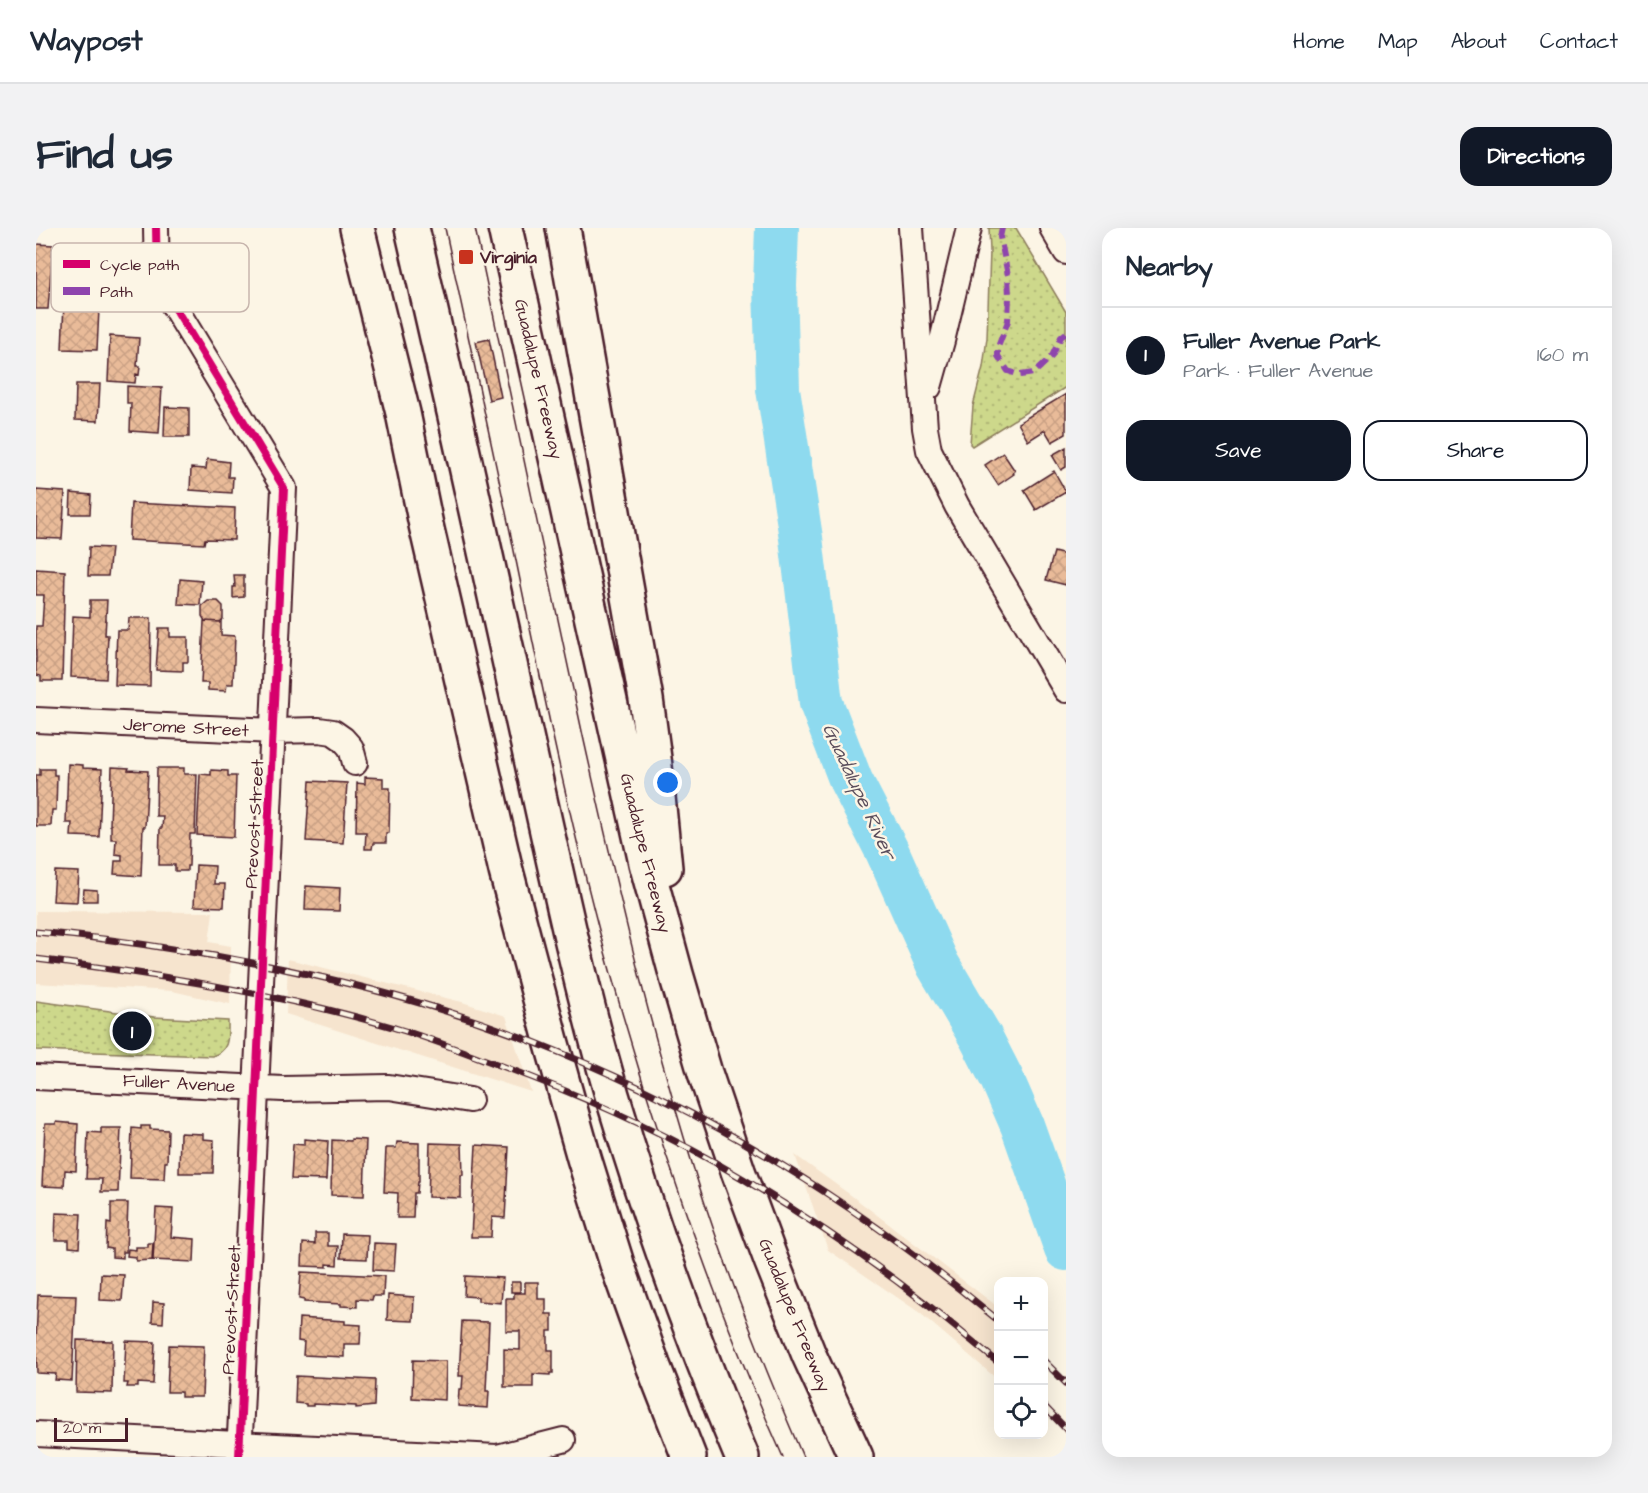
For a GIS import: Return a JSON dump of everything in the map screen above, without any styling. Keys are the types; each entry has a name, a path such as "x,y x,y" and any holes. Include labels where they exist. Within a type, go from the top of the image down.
{"highway":[{"path":"412,228 583,990 612,1096 643,1192 715,1394 742,1457"},
{"name":"Guadalupe Freeway","path":"505,228 646,863 676,974 738,1171 767,1250 809,1355 856,1457"},
{"path":"563,228 646,699 676,974"},
{"path":"348,233 426,525 506,872 584,1158 617,1264 689,1457"}],"street":[{"name":"Prevost Street","path":"156,228 156,243"},
{"path":"911,228 925,428 929,450 957,506 1066,690"},
{"path":"924,407 969,228"},
{"path":"1052,228 1066,252"},
{"name":"Prevost Street","path":"178,312 284,488 239,1450"},
{"name":"Jerome Street","path":"36,720 273,731 319,730 333,732 343,738 351,748 355,763"},
{"name":"Fuller Avenue","path":"36,1077 283,1089 389,1087 470,1100"},
{"path":"36,1434 239,1450 497,1457 563,1440"}],"shaded area":[{"path":"36,911 213,912 209,942 231,946 230,1004 172,991 36,983"},
{"path":"288,959 462,1002 506,1016 531,1092 286,1014"},
{"path":"795,1155 994,1304 994,1376 920,1313 828,1250"}],"green space":[{"path":"989,228 1016,228 1066,312 1066,387 972,446 970,444 973,406 983,367 987,338"},
{"path":"36,1001 154,1017 228,1021 227,1043 222,1051 212,1056 36,1050"}],"building":[{"path":"36,244 51,245 48,309 36,309"},
{"path":"64,312 99,312 97,350 62,349"},
{"path":"110,336 139,338 137,366 140,366 135,383 108,381"},
{"path":"489,339 501,397 489,400 476,342"},
{"path":"76,384 100,384 98,421 75,420"},
{"path":"127,386 162,388 159,433 130,431 131,403 127,403"},
{"path":"1066,394 1066,434 1052,442 1045,430 1028,441 1018,423"},
{"path":"165,407 189,408 189,437 164,437"},
{"path":"1066,447 1066,467 1061,470 1052,455"},
{"path":"1003,453 1015,471 998,485 985,465"},
{"path":"207,459 229,462 228,477 233,477 232,493 190,490 191,468 206,469"},
{"path":"1054,471 1066,492 1036,510 1024,490"},
{"path":"36,490 65,492 62,539 36,538"},
{"path":"71,493 91,495 90,514 70,514"},
{"path":"131,503 235,508 234,540 205,539 204,544 129,540"},
{"path":"89,547 111,548 108,576 88,576"},
{"path":"1054,552 1066,555 1066,585 1046,580"},
{"path":"36,569 65,571 62,681 41,681 41,676 36,675 36,626 42,626 44,595 36,595"},
{"path":"234,575 244,575 244,597 233,598"},
{"path":"180,579 202,581 200,605 178,604"},
{"path":"90,600 107,600 106,679 71,677 73,616 90,617"},
{"path":"208,601 218,601 223,606 223,619 220,622 205,621 202,616 202,606"},
{"path":"129,618 151,618 150,686 115,685 117,630 128,630"},
{"path":"204,621 221,622 221,635 235,636 233,684 227,684 226,691 208,690 208,683 201,683"},
{"path":"159,628 170,628 170,637 188,637 188,662 183,662 183,671 156,670"},
{"path":"68,764 102,769 99,837 71,836 72,823 66,823"},
{"path":"112,767 148,771 141,876 114,874 115,861 122,861 122,855 115,854 116,839 111,839"},
{"path":"157,768 184,768 184,774 197,774 195,834 190,834 187,871 175,871 175,865 159,865 160,828 162,828 163,816 156,816"},
{"path":"40,769 54,769 54,775 57,775 56,810 52,810 51,826 36,826 36,775 40,775"},
{"path":"211,770 228,771 228,776 236,776 234,837 197,835 200,774 211,775"},
{"path":"365,777 383,778 383,788 390,788 389,833 386,833 386,843 373,843 372,849 365,849 366,832 356,832 357,783 365,784"},
{"path":"310,781 347,783 343,843 306,841"},
{"path":"196,865 215,866 214,884 225,884 224,907 194,906"},
{"path":"55,871 79,872 77,902 53,901"},
{"path":"306,886 340,888 339,911 305,910"},
{"path":"84,889 97,890 97,901 83,901"},
{"path":"56,1122 78,1124 76,1171 65,1170 64,1187 42,1186 45,1124 56,1124"},
{"path":"141,1126 168,1130 164,1179 130,1178 132,1128 141,1129"},
{"path":"101,1128 121,1128 118,1192 101,1192 102,1179 86,1179 88,1132 101,1133"},
{"path":"180,1133 203,1134 203,1139 214,1140 213,1173 179,1173"},
{"path":"304,1139 328,1141 326,1180 291,1179 293,1144 304,1145"},
{"path":"351,1139 366,1140 364,1196 331,1195 332,1140 351,1141"},
{"path":"397,1142 419,1143 419,1182 417,1193 414,1193 413,1218 397,1218 398,1193 384,1192 386,1148 396,1148"},
{"path":"430,1143 462,1144 461,1198 428,1197"},
{"path":"476,1145 509,1147 505,1218 492,1217 491,1237 471,1237"},
{"path":"111,1203 128,1203 126,1252 123,1252 123,1258 112,1257 112,1249 106,1248 107,1223 111,1224"},
{"path":"156,1208 173,1209 171,1237 195,1239 194,1262 153,1260"},
{"path":"56,1213 81,1214 79,1248 69,1247 69,1240 55,1240"},
{"path":"315,1233 328,1233 328,1246 338,1246 337,1265 302,1266 303,1243 315,1244"},
{"path":"342,1234 368,1235 367,1259 341,1258"},
{"path":"148,1243 153,1243 152,1260 136,1261 136,1257 127,1256 128,1249 148,1247"},
{"path":"374,1243 396,1244 394,1271 373,1270"},
{"path":"301,1272 384,1276 383,1296 373,1296 372,1300 357,1299 357,1307 304,1302 299,1299"},
{"path":"101,1274 124,1275 122,1301 100,1300"},
{"path":"465,1276 503,1278 501,1303 478,1301 478,1297 464,1296"},
{"path":"511,1282 520,1282 520,1292 511,1292"},
{"path":"525,1282 538,1282 538,1299 546,1299 546,1314 552,1314 552,1331 548,1331 548,1350 553,1350 553,1373 550,1375 533,1374 533,1387 504,1387 504,1349 520,1350 520,1331 506,1331 506,1298 514,1298 514,1293 525,1293"},
{"path":"38,1295 76,1296 72,1381 55,1380 56,1374 37,1373"},
{"path":"388,1295 414,1297 413,1321 387,1320"},
{"path":"153,1302 164,1303 163,1323 152,1322"},
{"path":"299,1318 345,1321 345,1324 361,1325 360,1344 344,1344 344,1357 303,1355 304,1342 298,1341"},
{"path":"462,1321 489,1322 486,1391 489,1391 488,1408 458,1406 459,1389 462,1389 463,1376 459,1376"},
{"path":"77,1340 113,1341 112,1393 76,1392"},
{"path":"126,1341 155,1342 153,1384 138,1383 138,1387 127,1387 128,1383 124,1383"},
{"path":"169,1345 204,1346 202,1397 181,1397 181,1392 167,1392"},
{"path":"413,1360 446,1361 445,1400 412,1398"},
{"path":"296,1376 375,1380 374,1406 356,1408 356,1406 313,1404 313,1406 306,1406 306,1404 295,1403"}],"waterway":[{"name":"Guadalupe River","path":"777,228 775,285 778,389 801,538 821,703 851,781 887,851 938,965 980,1036 1002,1079 1022,1125 1066,1249"}],"tram line":[{"path":"445,228 552,734 599,930 637,1064 680,1197 729,1328 783,1457"},
{"path":"475,228 583,736 649,1012 679,1122 732,1282 803,1457"}],"railway":[{"path":"36,932 160,947 325,978 421,1003 561,1053 678,1107 790,1170 897,1242 994,1317"},
{"path":"36,959 126,971 260,994 348,1015 427,1038 572,1094 630,1119 688,1148 796,1212 849,1246 899,1283 994,1359"},
{"path":"1048,1365 1066,1383"},
{"path":"1048,1410 1066,1429"}],"marked path":[{"path":"1002,228 1000,237 1008,275 1009,296 1008,321 998,347 998,356 1008,371 1020,375 1034,373 1052,356 1061,337 1066,333"}],"cycle path":[{"path":"156,228 156,243"},
{"path":"178,312 284,488 239,1457"}],"place":[{"name":"Virginia","path":"466,257"},
{"name":"Fuller Avenue Park","path":"132,1031"}]}
